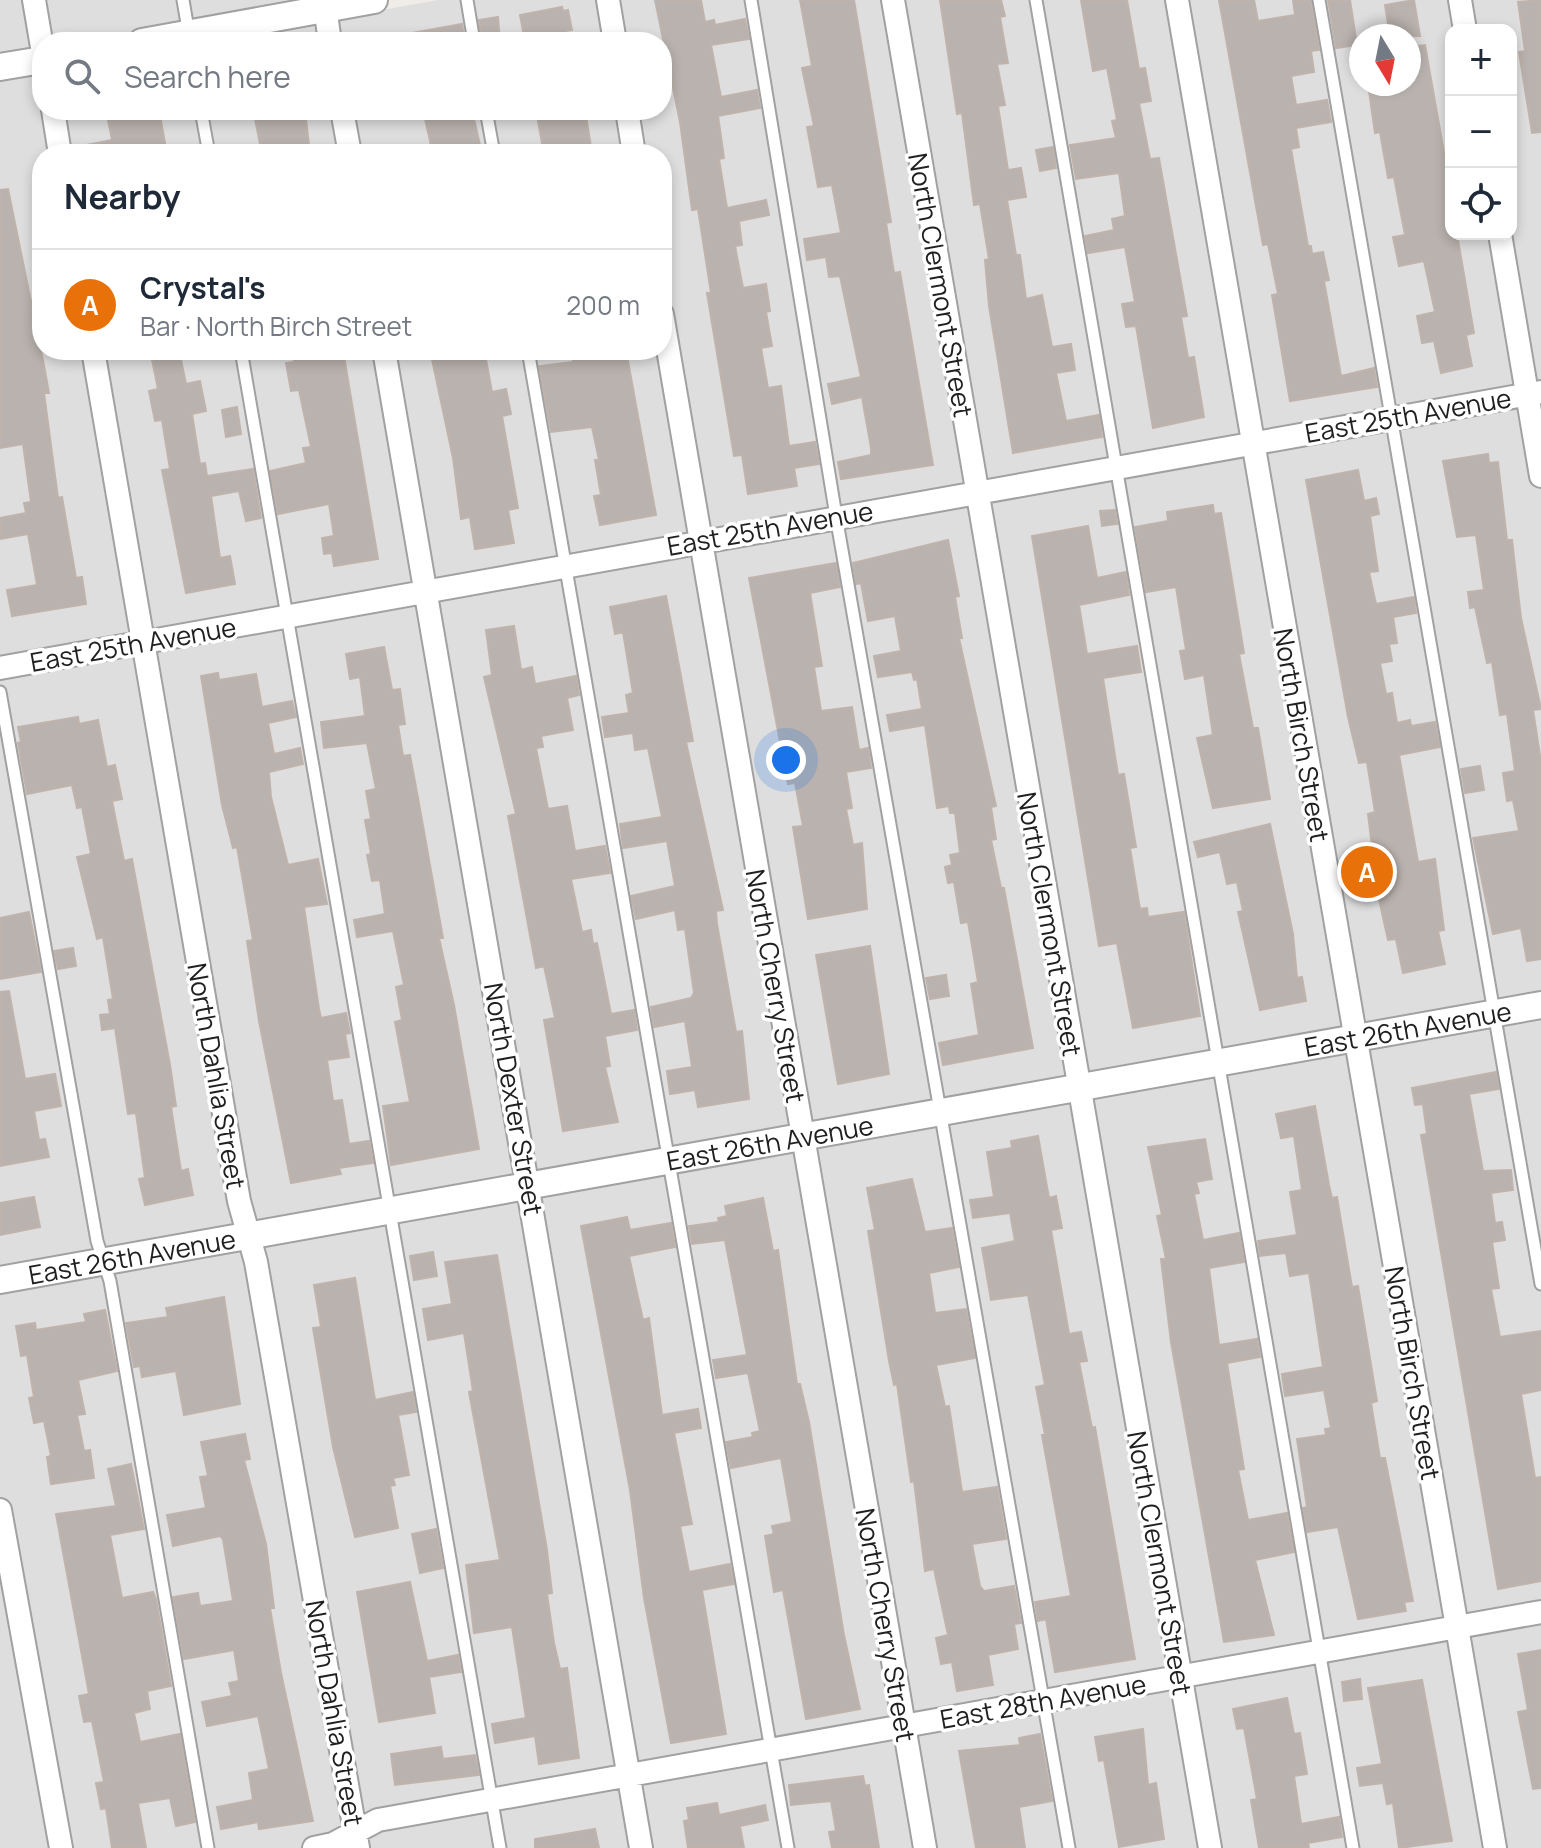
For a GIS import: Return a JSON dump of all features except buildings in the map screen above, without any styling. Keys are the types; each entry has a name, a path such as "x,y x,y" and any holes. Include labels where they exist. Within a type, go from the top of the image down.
{"street":[{"path":"34,0 39,32"},
{"path":"213,32 324,4 374,0"},
{"path":"608,0 613,32"},
{"name":"North Clermont Street","path":"893,0 1077,1087 1210,1848"},
{"name":"North Birch Street","path":"1177,0 1495,1848"},
{"path":"1460,0 1464,24"},
{"path":"324,4 328,32"},
{"path":"0,67 32,62"},
{"path":"55,120 58,144"},
{"path":"344,120 348,144"},
{"path":"629,120 632,144"},
{"path":"1501,240 1534,393 1541,476"},
{"name":"North Dahlia Street","path":"95,360 247,1235 256,1262 357,1840"},
{"name":"North Dexter Street","path":"386,360 641,1848"},
{"name":"North Cherry Street","path":"670,360 925,1848"},
{"name":"East 25th Avenue","path":"0,668 1534,393"},
{"name":"East 26th Avenue","path":"0,1280 1541,1005"},
{"path":"0,1510 61,1848"},
{"name":"East 28th Avenue","path":"314,1848 357,1840 378,1820 1541,1612"}],"lane":[{"path":"183,0 188,32"},
{"path":"467,0 472,32"},
{"path":"751,0 836,516 1069,1848"},
{"path":"1036,0 1353,1848"},
{"path":"1319,0 1541,1284"},
{"path":"203,120 207,144"},
{"path":"488,120 492,144"},
{"path":"243,360 500,1848"},
{"path":"530,360 788,1848"},
{"path":"0,692 94,1226 110,1281 208,1848"}],"shaded area":[{"path":"0,0 309,0 130,32 32,32 32,50 0,55"},
{"path":"438,0 1541,0 1541,1848 0,1848 0,78 32,73 32,120 672,120 672,32 259,32"}],"place":[{"name":"Crystal's","path":"1367,872"}]}
